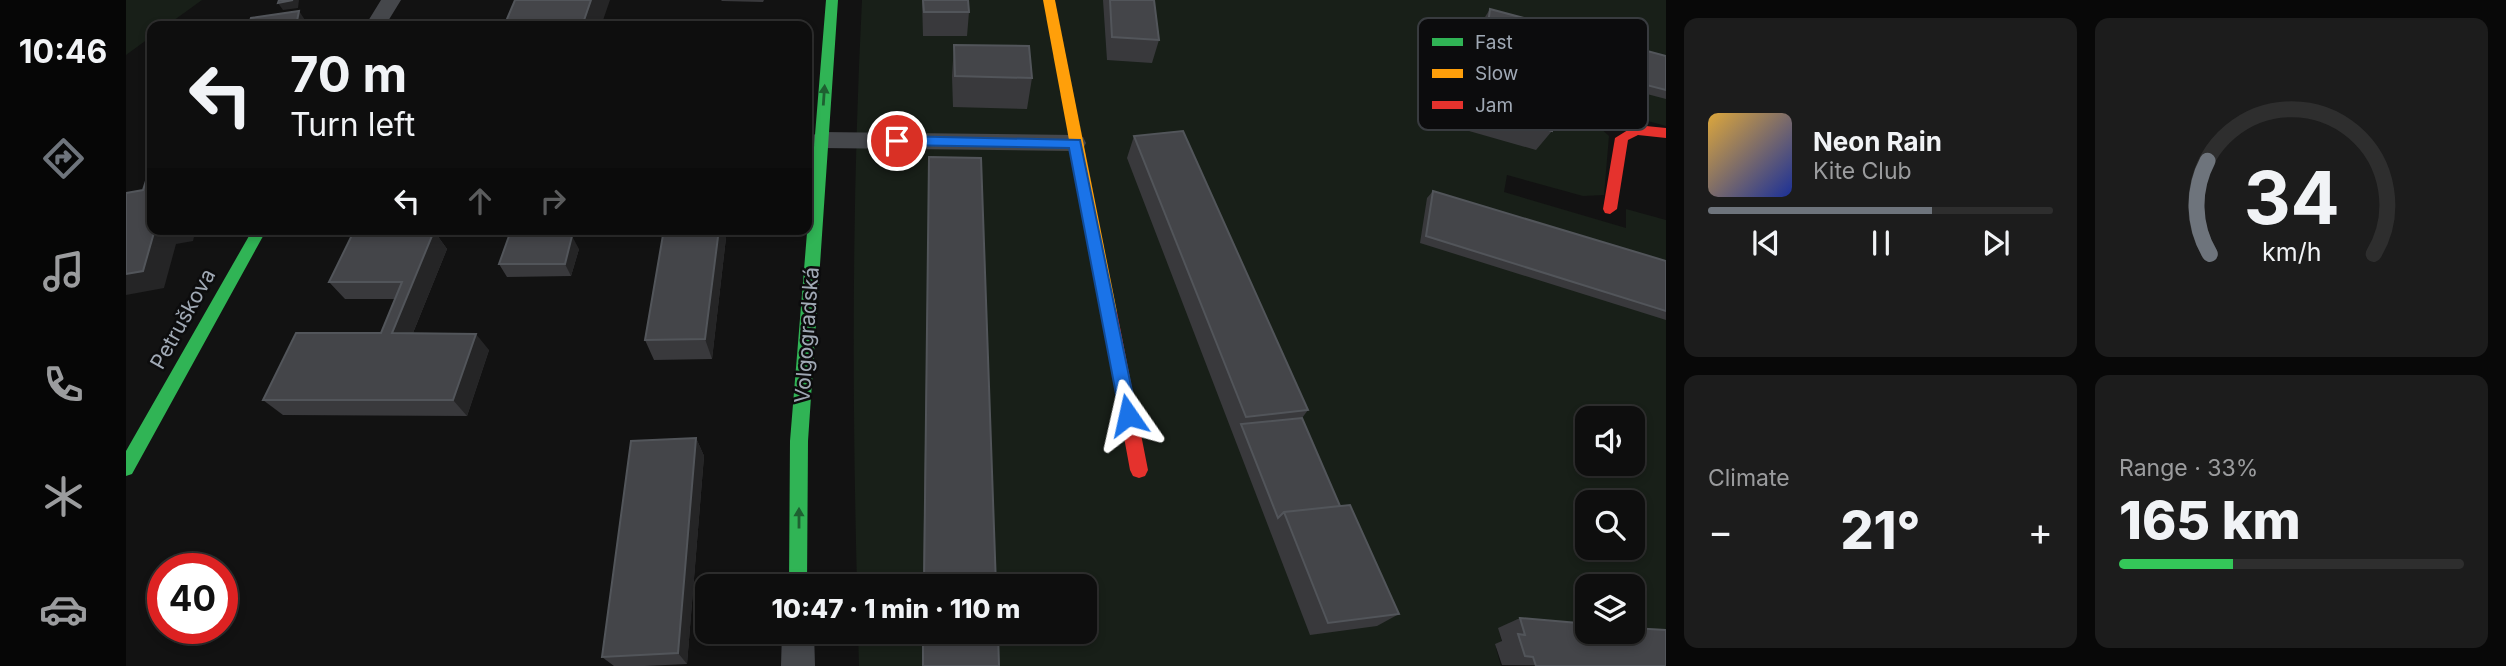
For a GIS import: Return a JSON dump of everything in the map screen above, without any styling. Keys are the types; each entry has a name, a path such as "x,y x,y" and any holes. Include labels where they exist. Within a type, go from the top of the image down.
{"street":[{"path":"378,21 391,0"},
{"name":"Volgogradská","path":"798,574 799,440 832,0"},
{"path":"1049,0 1139,470"},
{"path":"1610,209 1622,138 1634,130"},
{"path":"1644,130 1666,133"},
{"path":"821,140 1075,143"},
{"name":"Petruškova","path":"126,468 257,235"},
{"path":"798,644 798,666"}],"shaded area":[{"path":"126,0 202,0 173,21 147,21 147,40 126,55"},
{"path":"862,0 1666,0 1666,126 1648,121 1648,18 1418,18 1418,130 1602,130 1609,136 1604,195 1583,196 1507,175 1504,192 1626,228 1626,209 1666,220 1666,646 1644,644 1645,574 1575,574 1575,638 1499,631 1503,647 1496,648 1501,666 859,666 858,644 1097,644 1097,574 857,574 854,293"}],"building":[{"path":"515,0 591,0 584,21 506,21"},
{"path":"923,0 968,0 969,12 924,12"},
{"path":"1110,0 1154,0 1159,40 1112,37"},
{"path":"1490,9 1524,18 1489,18"},
{"path":"299,11 297,21 250,21 251,18"},
{"path":"954,45 1029,46 1032,78 955,76"},
{"path":"1648,51 1666,56 1666,90 1648,85"},
{"path":"1183,131 1308,410 1246,417 1134,136"},
{"path":"929,157 981,158 996,574 924,574"},
{"path":"147,178 147,235 153,235 143,271 126,274 126,193 143,190"},
{"path":"1433,191 1666,261 1666,311 1426,236"},
{"path":"352,235 432,235 392,333 476,334 453,400 263,400 296,333 381,333 402,282 329,282"},
{"path":"663,235 718,235 705,339 645,340"},
{"path":"509,236 572,236 565,264 499,264"},
{"path":"1302,418 1340,506 1284,512 1278,518 1241,424"},
{"path":"696,438 678,653 602,657 631,441"},
{"path":"1350,505 1399,614 1328,623 1284,512"},
{"path":"1520,618 1575,623 1575,644 1645,644 1645,629 1666,630 1666,666 1536,666 1533,657 1525,656 1518,634 1525,635"},
{"path":"923,644 998,644 999,666 923,666"}],"traffic: fast":[{"path":"798,574 799,441 832,0"},
{"path":"126,468 257,235"}],"traffic: slow":[{"path":"1049,0 1109,312"}],"traffic: jam":[{"path":"1610,209 1622,138 1636,130 1666,133"},
{"path":"1109,312 1139,470"}],"route":[{"path":"897,141 1075,143 1128,415"}]}
